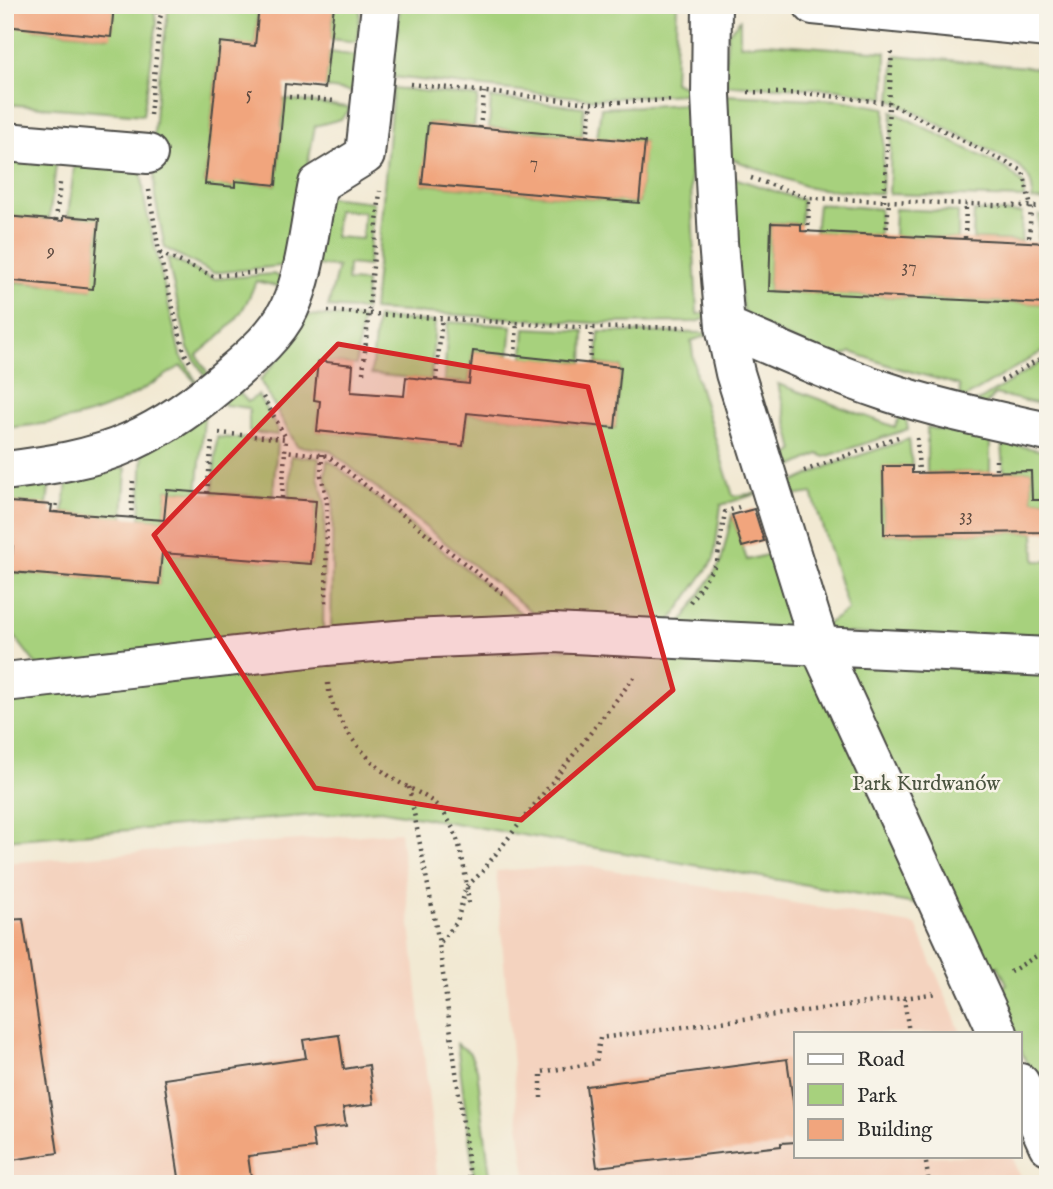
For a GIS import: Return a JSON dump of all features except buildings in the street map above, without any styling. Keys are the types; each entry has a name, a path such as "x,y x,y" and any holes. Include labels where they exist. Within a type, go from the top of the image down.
{"street":[{"path":"5,471 55,465 129,443 176,417 209,394 267,339 289,309 300,273 318,184 365,156 381,5"},
{"path":"712,5 711,95 714,164 725,326 735,373 820,647 998,1032"},
{"path":"813,5 1048,28"},
{"path":"5,142 148,154"},
{"path":"725,326 812,364 874,387 951,410 1048,432"},
{"path":"5,682 326,646 409,639 553,633 1048,657"},
{"path":"1021,1085 1048,1145"}],"path":[{"path":"155,5 160,18"},
{"path":"164,5 151,93 148,154 150,200 159,252 184,352 209,394"},
{"path":"886,235 894,14"},
{"path":"374,80 592,103 697,99 711,95"},
{"path":"480,128 484,92"},
{"path":"750,92 813,94 889,103 1023,171 1031,206 1029,241"},
{"path":"587,137 592,103"},
{"path":"714,164 809,198 1048,207"},
{"path":"808,232 809,198"},
{"path":"964,238 966,204"},
{"path":"159,252 213,276 282,270 300,273"},
{"path":"289,309 592,328 725,326"},
{"path":"363,373 369,313"},
{"path":"436,380 442,317"},
{"path":"515,356 517,322"},
{"path":"589,363 592,328"},
{"path":"245,362 286,439 282,498"},
{"path":"813,467 916,430 951,410"},
{"path":"916,430 919,473"},
{"path":"207,493 212,433 286,439"},
{"path":"285,451 328,456 553,633"},
{"path":"322,454 321,475 327,501 328,692 347,732 370,759 396,780 424,795 443,812 459,846 468,904"},
{"path":"439,944 457,922 466,887 481,873 666,638 717,562 725,512 760,499 770,490"},
{"path":"409,788 439,944 471,1184"},
{"path":"541,1098 541,1072 596,1063 600,1038 904,998 909,1032"},
{"path":"925,1158 929,1184"}],"highlighted area":[{"path":"338,344 588,387 673,690 521,820 315,788 154,535"}],"shaded area":[{"path":"400,832 438,1184 5,1184 5,863"},
{"path":"584,865 916,925 961,1032 794,1032 794,1158 1012,1158 1023,1184 527,1184 516,1101 496,871"}],"green space":[{"path":"5,5 34,29 110,37 114,6 152,5 157,22 143,115 5,104"},
{"path":"169,5 259,5 255,46 220,42 205,183 234,187 236,174 243,182 276,185 284,99 347,107 350,110 341,119 315,126 289,265 213,273 165,248 155,197 153,146"},
{"path":"334,5 361,5 357,42 330,39"},
{"path":"400,5 677,5 674,82 700,93 594,99 393,77"},
{"path":"740,20 740,45 766,43 886,52 885,98 837,89 723,85 728,33"},
{"path":"329,52 358,56 354,92 325,88"},
{"path":"895,55 1048,69 1048,201 1032,200 1030,180 1016,164 891,100"},
{"path":"393,88 478,97 474,127 428,123 423,184 639,203 644,142 597,138 601,108 687,104 697,314 710,313 711,317 695,322 596,323 373,310"},
{"path":"722,95 840,100 885,108 882,194 810,188 726,157"},
{"path":"491,98 584,107 582,136 489,128"},
{"path":"892,111 1007,169 1024,185 1024,198 889,194"},
{"path":"5,153 57,158 49,220 5,216"},
{"path":"75,160 141,166 145,204 180,354 199,386 181,366 129,397 96,412 62,421 5,428 5,281 92,289 99,220 68,216"},
{"path":"725,175 802,200 801,224 771,223 769,291 1048,304 1048,348 961,400 959,385 851,352 834,360 759,324 743,311"},
{"path":"326,197 373,202 368,266 348,264 347,281 366,282 365,310 328,307 338,267 313,265","holes":["337,210 364,212 362,239 335,237"]},
{"path":"818,204 880,209 879,235 815,232"},
{"path":"895,209 958,212 958,239 894,236"},
{"path":"974,211 1022,213 1021,241 973,239"},
{"path":"1039,215 1048,216 1048,242 1038,242"},
{"path":"167,257 213,279 273,274 285,280 281,287 256,281 245,306 233,323 197,355 210,377 206,378 188,349"},
{"path":"307,315 362,318 356,365 319,361 320,401 317,431 463,446 467,413 615,428 621,367 597,364 599,332 714,333 691,341 696,376 733,496 759,493 721,505 714,559 667,626 543,621 329,450 297,446 260,380 286,350"},
{"path":"377,318 435,322 431,380 371,374"},
{"path":"448,322 512,326 509,355 473,351 469,383 444,381"},
{"path":"525,328 584,331 583,363 523,357"},
{"path":"1048,358 1048,406 995,394 985,405 975,403"},
{"path":"778,384 895,427 904,408 908,429 825,457 818,454 779,473 777,463 794,451"},
{"path":"235,388 248,402 258,395 278,430 277,435 249,432 249,408 225,405 222,398"},
{"path":"205,410 197,492 167,490 164,520 140,518 143,447"},
{"path":"927,427 990,440 990,472 927,473"},
{"path":"217,437 277,441 273,497 213,493"},
{"path":"909,439 912,466 883,467 884,534 1034,532 1035,561 1048,561 1048,644 828,632 827,624 848,610 812,493 786,497 783,487 831,465"},
{"path":"1002,442 1048,452 1048,500 1032,500 1031,471 1004,472"},
{"path":"291,456 319,458 318,477 325,502 323,633 38,667 5,624 5,482 50,478 47,505 9,502 6,541 13,542 11,572 159,584 162,553 311,564 316,501 289,499"},
{"path":"327,460 535,624 331,632 333,497 325,477"},
{"path":"69,467 126,468 123,518 63,513"},
{"path":"732,515 747,560 778,552 799,628 680,625 721,562"},
{"name":"Park Kurdwanów","path":"597,647 1048,670 1048,1113 1021,1050 1021,1032 1013,1032 995,992 1007,984 998,966 990,970 981,967 955,911 380,810 5,840 5,693 294,663"},
{"path":"457,1044 469,1052 477,1069 491,1184 475,1184"}]}
